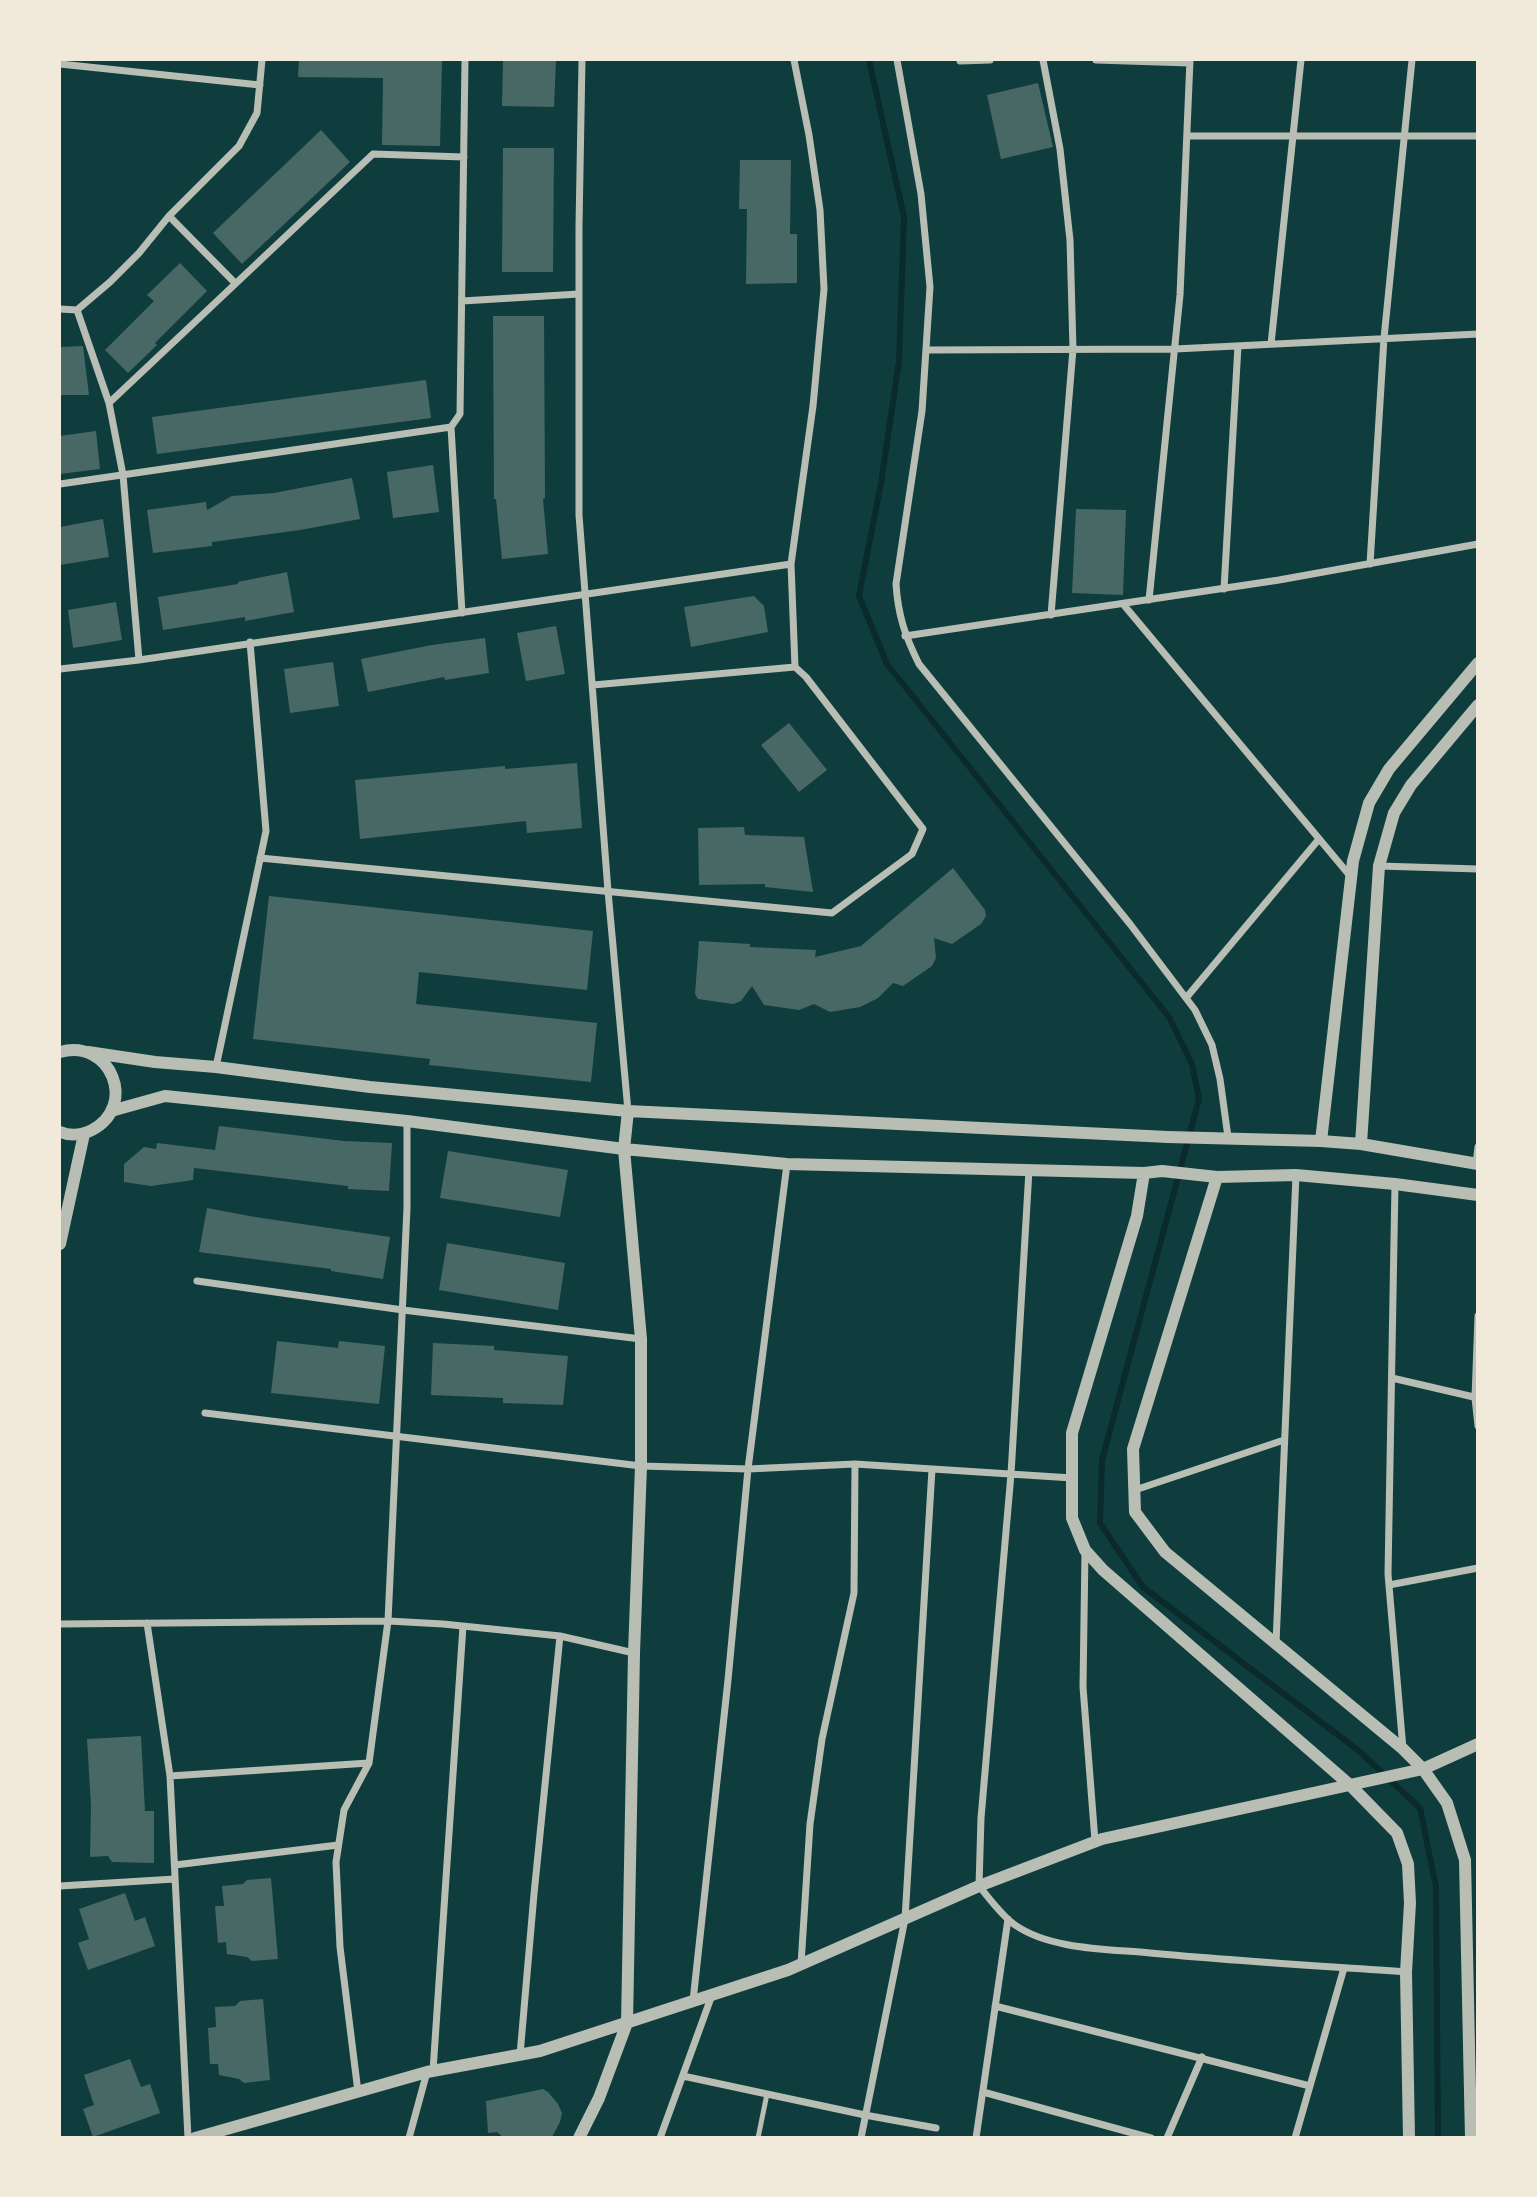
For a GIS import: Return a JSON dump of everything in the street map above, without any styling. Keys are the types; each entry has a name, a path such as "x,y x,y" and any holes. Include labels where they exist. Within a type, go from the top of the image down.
{"street":[{"path":"60,309 77,310 110,282 139,253 169,216 239,146 257,113 262,60"},
{"path":"462,613 451,427 460,414 465,60"},
{"path":"579,2137 599,2098 627,2022 634,1653 641,1466 641,1339 624,1149 628,1111 579,515 582,60"},
{"path":"794,60 820,210 824,289 813,406 791,564 795,667"},
{"path":"897,60 921,194 930,287 922,411 896,584 905,636 919,664 1195,1010 1212,1045 1220,1079 1223,1137"},
{"path":"960,61 990,60"},
{"path":"1042,60 1060,149 1070,240 1073,349 1051,615"},
{"path":"1096,60 1190,61 1180,295 1149,600"},
{"path":"1271,344 1301,60"},
{"path":"1370,564 1384,338 1412,60"},
{"path":"60,64 260,85"},
{"path":"1187,136 1478,136"},
{"path":"109,404 373,154 464,157"},
{"path":"169,216 235,284"},
{"path":"462,301 579,294"},
{"path":"77,310 109,404 122,475 139,660"},
{"path":"926,349 1175,349 1478,334"},
{"path":"1224,589 1238,346"},
{"path":"60,484 451,427"},
{"path":"905,636 1224,589 1478,544"},
{"path":"60,669 139,660 791,564"},
{"path":"1123,604 1352,877"},
{"path":"216,1067 266,831 250,642"},
{"path":"1321,1141 1353,861 1368,803 1389,769 1478,663"},
{"path":"260,858 832,913 912,854 923,829 807,677 795,667 593,685"},
{"path":"1361,1144 1379,866 1394,813 1411,785 1478,705"},
{"path":"1186,998 1319,839"},
{"path":"1379,866 1478,869"},
{"path":"63,1050 370,1087 628,1111 1168,1137 1321,1141 1361,1144 1477,1164 1478,1147"},
{"path":"60,1132 66,1135 84,1134 100,1125 111,1111 116,1094 113,1076 103,1061 88,1052"},
{"path":"111,1111 165,1096 407,1121 624,1149 787,1164 1162,1171 1217,1177 1296,1175 1478,1195"},
{"path":"358,2092 340,1947 335,1862 344,1810 369,1763 388,1621 407,1208 407,1121"},
{"path":"60,1244 84,1134"},
{"path":"692,2001 728,1680 748,1469 787,1164"},
{"path":"1029,1170 1011,1474 982,1805 979,1886 1016,1926 1045,1939 1072,1945 1406,1972"},
{"path":"1143,1172 1137,1216 1072,1433 1072,1518 1085,1550 1103,1570 1352,1786 1397,1833 1408,1864 1410,1903 1406,1972 1409,2137"},
{"path":"1276,1644 1296,1175"},
{"path":"1217,1177 1133,1449 1135,1512 1165,1552 1403,1749 1423,1769 1447,1802 1472,1882 1474,2079 1471,2137"},
{"path":"1395,1184 1389,1585 1403,1749"},
{"path":"197,1281 641,1339"},
{"path":"1478,1316 1478,1426"},
{"path":"1392,1378 1476,1398"},
{"path":"205,1413 641,1466 748,1469 855,1464 1072,1478"},
{"path":"1135,1490 1284,1440"},
{"path":"801,1964 810,1824 822,1739 854,1593 855,1464"},
{"path":"861,2137 905,1919 932,1469"},
{"path":"1085,1550 1083,1688 1095,1841"},
{"path":"1389,1585 1478,1568"},
{"path":"60,1624 388,1621 560,1636 634,1653"},
{"path":"147,1623 170,1776 188,2137"},
{"path":"410,2137 430,2072 463,1626"},
{"path":"520,2055 560,1636"},
{"path":"195,2137 430,2072 540,2051 712,1995 801,1964 979,1886 1095,1841 1423,1769 1478,1744"},
{"path":"170,1776 369,1763"},
{"path":"175,1865 338,1845"},
{"path":"60,1886 175,1879"},
{"path":"975,2137 1008,1919"},
{"path":"1295,2137 1345,1968"},
{"path":"660,2137 712,1995"},
{"path":"995,2006 1310,2086"},
{"path":"1167,2137 1202,2057"},
{"path":"683,2076 936,2128"},
{"path":"983,2092 1151,2137"}],"lane":[{"path":"758,2137 767,2094"}],"building":[{"path":"299,60 442,60 440,146 382,145 383,78 298,77"},
{"path":"503,60 556,60 554,107 502,106"},
{"path":"1038,83 1053,147 1001,159 987,95"},
{"path":"321,130 350,162 242,264 213,233"},
{"path":"503,148 554,148 553,272 502,272"},
{"path":"740,160 791,160 790,234 797,234 797,283 746,284 747,209 739,209"},
{"path":"180,263 207,291 128,373 105,350 154,301 147,295"},
{"path":"493,316 544,316 543,499 548,554 502,559 494,499"},
{"path":"83,346 89,395 60,395 60,347"},
{"path":"426,380 431,418 157,454 152,417"},
{"path":"96,431 100,469 60,474 60,436"},
{"path":"433,465 439,512 393,518 387,472"},
{"path":"352,478 360,519 212,542 212,546 153,553 147,510 206,502 207,510 232,496 274,493"},
{"path":"1076,509 1126,510 1123,595 1072,593"},
{"path":"103,519 109,557 60,565 60,527"},
{"path":"287,572 294,612 245,621 245,617 163,630 158,597 238,584"},
{"path":"754,596 764,606 768,632 691,647 684,607"},
{"path":"116,602 122,640 73,648 68,610"},
{"path":"556,626 565,674 526,681 517,633"},
{"path":"485,638 489,673 445,680 444,677 368,692 361,659"},
{"path":"333,662 339,706 290,713 284,669"},
{"path":"789,723 827,770 799,792 761,745"},
{"path":"577,763 582,828 527,833 526,821 360,839 355,780 505,766 505,769"},
{"path":"744,827 745,835 804,837 813,892 765,887 765,884 699,885 698,828"},
{"path":"953,868 985,910 986,916 981,924 952,944 934,938 936,958 932,966 903,986 893,983 878,998 860,1007 830,1012 814,1004 799,1010 764,1005 752,986 741,1001 733,1004 698,999 695,994 699,941 816,950 815,957 861,946"},
{"path":"269,896 593,931 587,990 419,972 416,1004 597,1023 591,1082 429,1065 430,1059 253,1039"},
{"path":"219,1126 344,1141 392,1143 389,1191 348,1189 348,1186 194,1168 193,1180 151,1186 124,1182 124,1164 144,1147 156,1149 157,1143 215,1150"},
{"path":"448,1151 568,1170 560,1217 440,1198"},
{"path":"207,1208 390,1237 383,1279 331,1269 199,1252"},
{"path":"447,1243 565,1263 558,1310 439,1290"},
{"path":"277,1341 338,1348 339,1341 385,1346 379,1404 271,1393"},
{"path":"433,1343 494,1346 494,1350 568,1356 563,1405 503,1403 503,1398 431,1395"},
{"path":"141,1736 145,1811 154,1811 154,1863 112,1862 108,1856 90,1857 91,1806 87,1739"},
{"path":"271,1878 278,1959 252,1961 247,1957 227,1954 226,1942 218,1943 215,1906 224,1906 222,1886"},
{"path":"125,1893 135,1921 145,1917 155,1946 88,1970 78,1943 89,1939 79,1909"},
{"path":"263,1999 270,2080 244,2083 239,2079 219,2075 218,2064 210,2064 208,2028 216,2027 215,2007 235,2006 240,2001"},
{"path":"130,2059 141,2087 150,2084 160,2113 93,2137 83,2109 94,2105 84,2075"},
{"path":"543,2089 558,2104 562,2113 552,2137 504,2138 497,2132 488,2133 486,2101"}],"waterway":[{"path":"869,60 904,217 899,361 881,483 859,596 887,664 1169,1017 1192,1064 1199,1099 1102,1460 1100,1523 1143,1587 1359,1751 1420,1808 1436,1887 1438,2138"}]}
